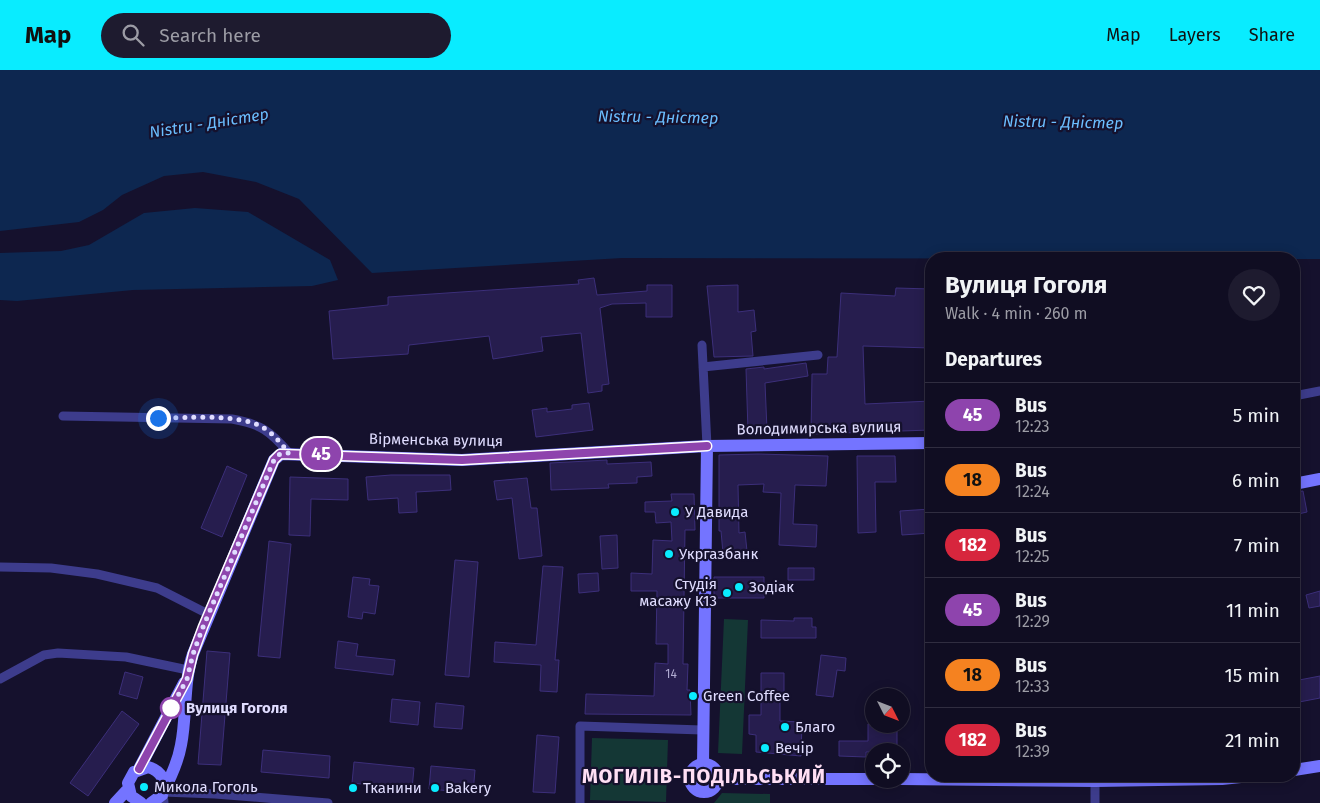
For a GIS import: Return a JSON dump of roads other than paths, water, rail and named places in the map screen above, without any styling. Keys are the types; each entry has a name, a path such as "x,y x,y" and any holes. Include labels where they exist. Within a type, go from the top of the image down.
{"main road":[{"name":"Володимирська вулиця","path":"707,446 925,443"},
{"name":"Вірменська вулиця","path":"289,453 462,460 707,446"},
{"path":"703,764 707,446"},
{"path":"141,803 131,796 128,789 130,777 139,769 187,675 208,614 274,460 280,454 289,453"},
{"path":"1300,483 1320,479"},
{"path":"164,798 182,745 187,675"},
{"path":"703,764 715,769 718,779 712,790 703,798 695,789 691,780 692,772 703,764"},
{"path":"1300,769 1320,766"},
{"path":"139,769 148,768 160,773 164,783 164,798"},
{"path":"718,779 865,779"},
{"path":"910,779 925,779"},
{"path":"115,803 128,789"},
{"path":"151,803 164,798"}],"street":[{"path":"702,345 707,446"},
{"path":"703,367 818,355"},
{"path":"1300,395 1320,391"},
{"path":"63,416 232,419 253,422 274,436 289,453"},
{"path":"0,566 51,568 97,574 157,588 208,614"},
{"path":"0,679 44,655 58,653 126,657 187,675"},
{"path":"580,803 580,726 702,730"},
{"path":"1095,782 1095,803"},
{"path":"164,798 215,794 328,803"}],"water":[{"name":"Nistru - Дністер","path":"0,70 1320,70 1320,259 1300,259 1300,252 925,252 925,258 622,258 372,273 299,199 256,182 203,172 164,176 122,195 103,210 79,222 0,231"},
{"path":"195,208 248,212 330,260 338,280 312,286 133,290 17,301 0,300 0,253 61,251 89,245 144,213"}],"place":[{"name":"У Давида","path":"675,512"},
{"name":"Укргазбанк","path":"669,554"},
{"name":"Зодіак","path":"739,587"},
{"name":"Студія масажу К13","path":"727,593"},
{"name":"Green Coffee","path":"693,696"},
{"name":"Вулиця Гоголя","path":"171,708"},
{"name":"Благо","path":"785,727"},
{"name":"Вечір","path":"765,748"},
{"name":"Микола Гоголь","path":"144,787"},
{"name":"Тканини","path":"353,788"},
{"name":"Bakery","path":"435,788"}],"district":[{"name":"МОГИЛІВ-ПОДІЛЬСЬКИЙ","path":"704,776"}]}
